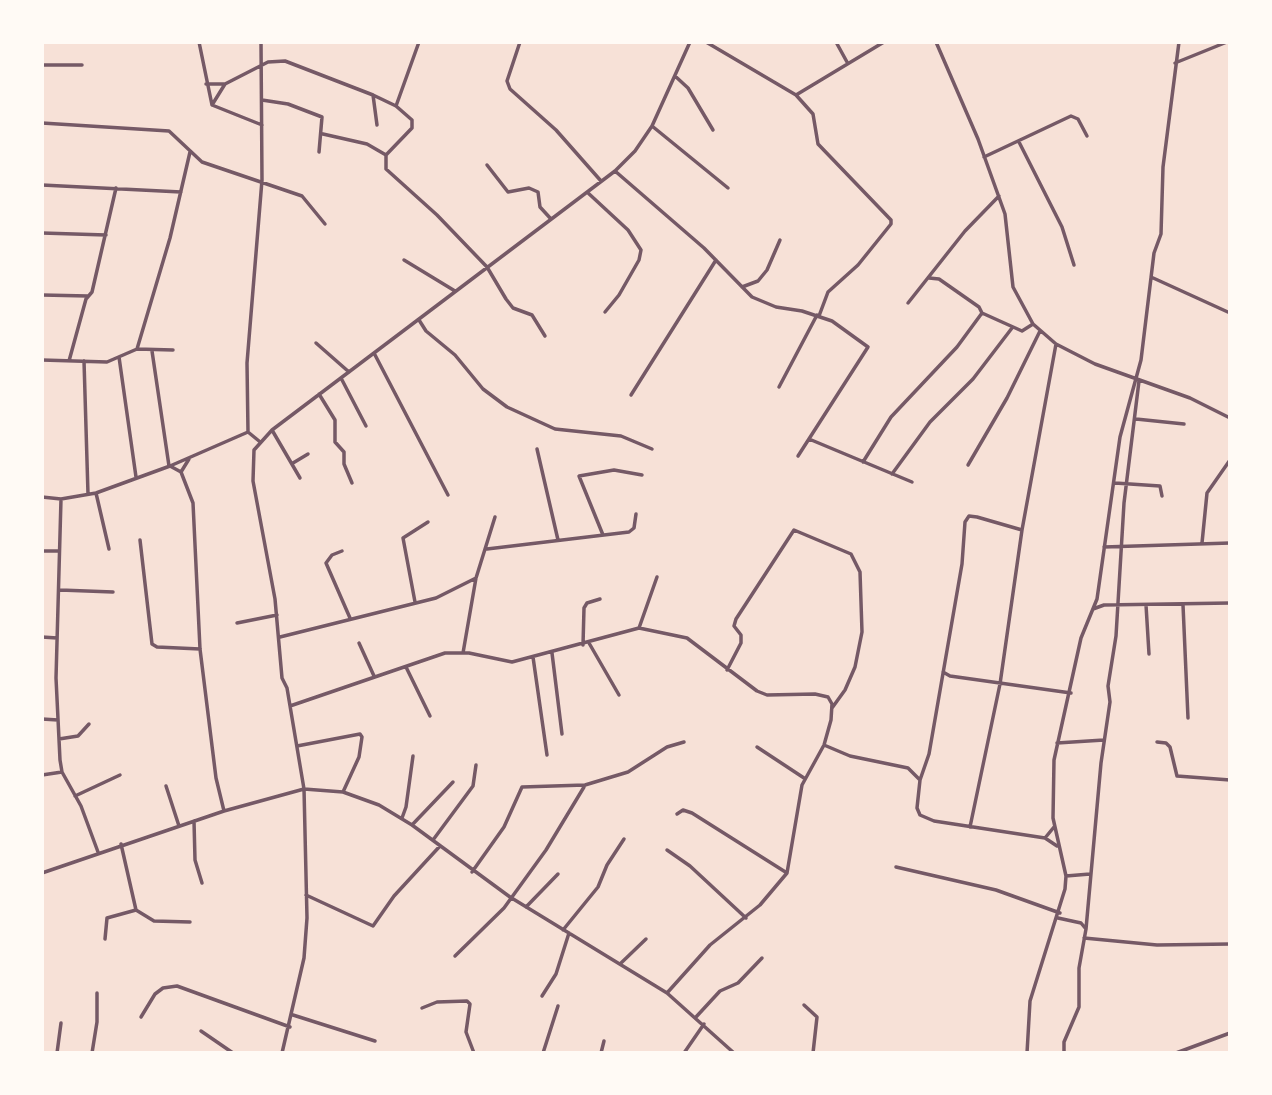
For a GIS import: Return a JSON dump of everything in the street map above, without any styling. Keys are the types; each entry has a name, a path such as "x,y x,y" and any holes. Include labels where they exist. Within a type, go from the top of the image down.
{"street":[{"path":"199,42 212,105"},
{"path":"248,432 249,323 254,300 262,180 261,42"},
{"path":"396,106 419,42"},
{"path":"520,42 507,81 510,89 556,130 601,181"},
{"path":"282,1053 304,958 304,789 290,706 282,678 280,637 253,481 252,454 259,441 272,430 615,171 652,126 690,42"},
{"path":"706,42 796,94 813,114 818,144 891,220 891,224 858,265 828,292 779,387"},
{"path":"836,42 847,62"},
{"path":"796,94 884,42"},
{"path":"936,42 999,196 1005,214 1013,287 1033,324 1056,344 1137,380 1190,398 1230,418"},
{"path":"1027,1053 1030,1001 1059,916 1066,876 1054,827 1053,774 1057,743 1071,693 1081,638 1097,599 1120,437 1141,359 1155,247 1161,234 1163,167 1179,42"},
{"path":"1175,63 1227,42"},
{"path":"206,84 225,83 260,66 274,61 285,61 373,95 410,116 413,124 386,155 384,165 388,172 437,215 487,267 513,308 532,315 545,335"},
{"path":"42,65 82,65"},
{"path":"675,76 688,88 713,130"},
{"path":"212,105 225,83"},
{"path":"373,95 377,125"},
{"path":"262,100 288,104 320,115 323,120 319,152"},
{"path":"212,105 262,125"},
{"path":"984,157 1076,116 1087,136"},
{"path":"42,123 164,130 173,133 190,152 211,166 262,180 302,196 325,224"},
{"path":"652,126 728,188"},
{"path":"322,132 367,144 386,155"},
{"path":"1020,142 1062,227 1074,265"},
{"path":"137,349 190,152"},
{"path":"487,166 508,192 528,188 538,192 540,207 551,219"},
{"path":"615,171 759,300 818,315 866,343 869,349 798,456"},
{"path":"42,185 181,191"},
{"path":"69,361 88,296 92,292 116,188"},
{"path":"587,192 628,230 641,250 626,284 606,312"},
{"path":"908,303 971,224 999,196"},
{"path":"42,233 106,234"},
{"path":"742,287 758,281 767,270 780,240"},
{"path":"404,260 455,291"},
{"path":"631,395 716,260"},
{"path":"934,271 939,279 979,307 982,313 1023,331 1033,324"},
{"path":"1151,277 1230,313"},
{"path":"929,278 939,279"},
{"path":"1149,287 1159,281"},
{"path":"42,295 88,296"},
{"path":"863,462 891,417 957,347 982,313"},
{"path":"419,319 426,331 456,355 483,389 507,407 555,429 621,436 652,449"},
{"path":"892,474 930,422 973,380 1012,328"},
{"path":"968,465 1007,398 1040,331"},
{"path":"316,342 349,372"},
{"path":"970,827 1000,684 1022,530 1056,344"},
{"path":"42,360 107,362 137,349 173,350"},
{"path":"152,350 169,466"},
{"path":"374,353 448,495"},
{"path":"119,357 136,477"},
{"path":"84,361 88,494"},
{"path":"341,377 366,426"},
{"path":"1064,1053 1064,1042 1079,1007 1079,968 1086,929 1126,484 1136,419 1137,380"},
{"path":"319,394 335,420 335,442 344,452 344,464 352,483"},
{"path":"1136,419 1184,424"},
{"path":"272,430 300,478"},
{"path":"248,432 259,441"},
{"path":"42,497 61,499 96,492 190,458 248,432"},
{"path":"809,439 912,482"},
{"path":"537,449 558,540"},
{"path":"293,463 308,454"},
{"path":"181,472 190,458"},
{"path":"1202,543 1207,493 1230,460"},
{"path":"169,466 181,472 193,509 200,649 216,778 224,811"},
{"path":"603,535 579,476 610,470 642,475"},
{"path":"1115,483 1160,486 1162,496"},
{"path":"96,492 109,549"},
{"path":"61,499 57,638 62,772 98,852"},
{"path":"487,549 632,531 636,514"},
{"path":"1022,530 970,516 965,522 963,555 917,805 920,815 934,821 1045,838 1057,846"},
{"path":"463,653 476,578 495,517"},
{"path":"415,602 403,538 428,522"},
{"path":"667,993 704,950 746,918 787,873 804,778 824,745 832,708 845,690 855,667 862,632 860,572 852,554 794,530 736,619 734,626 742,638 727,670"},
{"path":"140,540 152,644 157,647 200,649"},
{"path":"1104,547 1230,543"},
{"path":"42,551 59,551"},
{"path":"342,551 332,555 326,563 350,618"},
{"path":"639,628 657,577"},
{"path":"280,637 445,595 476,578"},
{"path":"60,590 113,592"},
{"path":"583,645 583,608 587,603 600,599"},
{"path":"1097,599 1104,605"},
{"path":"1093,609 1104,605 1230,603"},
{"path":"1146,605 1149,654"},
{"path":"1183,605 1188,718"},
{"path":"237,623 277,615"},
{"path":"290,706 445,653 463,653 508,662 583,645 639,628 687,638 757,691 767,695 822,695 830,700 832,708"},
{"path":"42,637 57,638"},
{"path":"359,643 374,676"},
{"path":"589,643 619,695"},
{"path":"552,653 562,734"},
{"path":"533,657 547,755"},
{"path":"406,667 430,716"},
{"path":"943,672 950,676 1071,693"},
{"path":"941,681 950,676"},
{"path":"42,719 58,720"},
{"path":"59,739 78,736 89,724"},
{"path":"297,746 360,734 359,757 343,792"},
{"path":"1057,743 1104,740"},
{"path":"472,872 504,827 522,787 585,785 628,772 667,747 684,742"},
{"path":"1157,742 1170,747 1177,776 1230,780"},
{"path":"824,745 842,754 916,773 925,768"},
{"path":"757,747 804,778"},
{"path":"401,818 406,807 413,756"},
{"path":"433,840 474,786 476,765"},
{"path":"42,775 62,772"},
{"path":"916,773 920,780"},
{"path":"75,796 120,775"},
{"path":"412,825 453,782"},
{"path":"455,956 505,908 510,897 546,850 585,785"},
{"path":"166,786 179,825"},
{"path":"42,873 179,825 304,789 343,792 379,805 401,818 472,872 667,993 734,1053"},
{"path":"677,814 686,810 787,873"},
{"path":"194,821 195,860 202,883"},
{"path":"1045,838 1054,827"},
{"path":"563,930 598,887 607,864 624,839"},
{"path":"121,844 136,910 153,921 190,922"},
{"path":"306,895 373,926 394,896 440,846"},
{"path":"667,850 691,866 746,918"},
{"path":"897,867 1014,895 1081,923 1086,929"},
{"path":"526,907 558,874"},
{"path":"1066,876 1090,874"},
{"path":"105,939 105,922 109,916 136,910"},
{"path":"1081,923 1087,917"},
{"path":"542,996 556,974 569,933"},
{"path":"1084,938 1157,945 1230,944"},
{"path":"620,964 646,939"},
{"path":"696,1017 720,990 738,983 762,958"},
{"path":"141,1017 155,994 163,988 177,986 290,1027"},
{"path":"92,1053 97,1022 97,993"},
{"path":"422,1008 437,1002 467,1001 470,1004 466,1032 474,1053"},
{"path":"804,1005 817,1017 813,1053"},
{"path":"543,1053 558,1006"},
{"path":"293,1014 375,1041"},
{"path":"57,1053 61,1023"},
{"path":"684,1053 704,1024"},
{"path":"201,1031 233,1053"},
{"path":"1176,1053 1230,1033"},
{"path":"601,1053 604,1041"}]}
